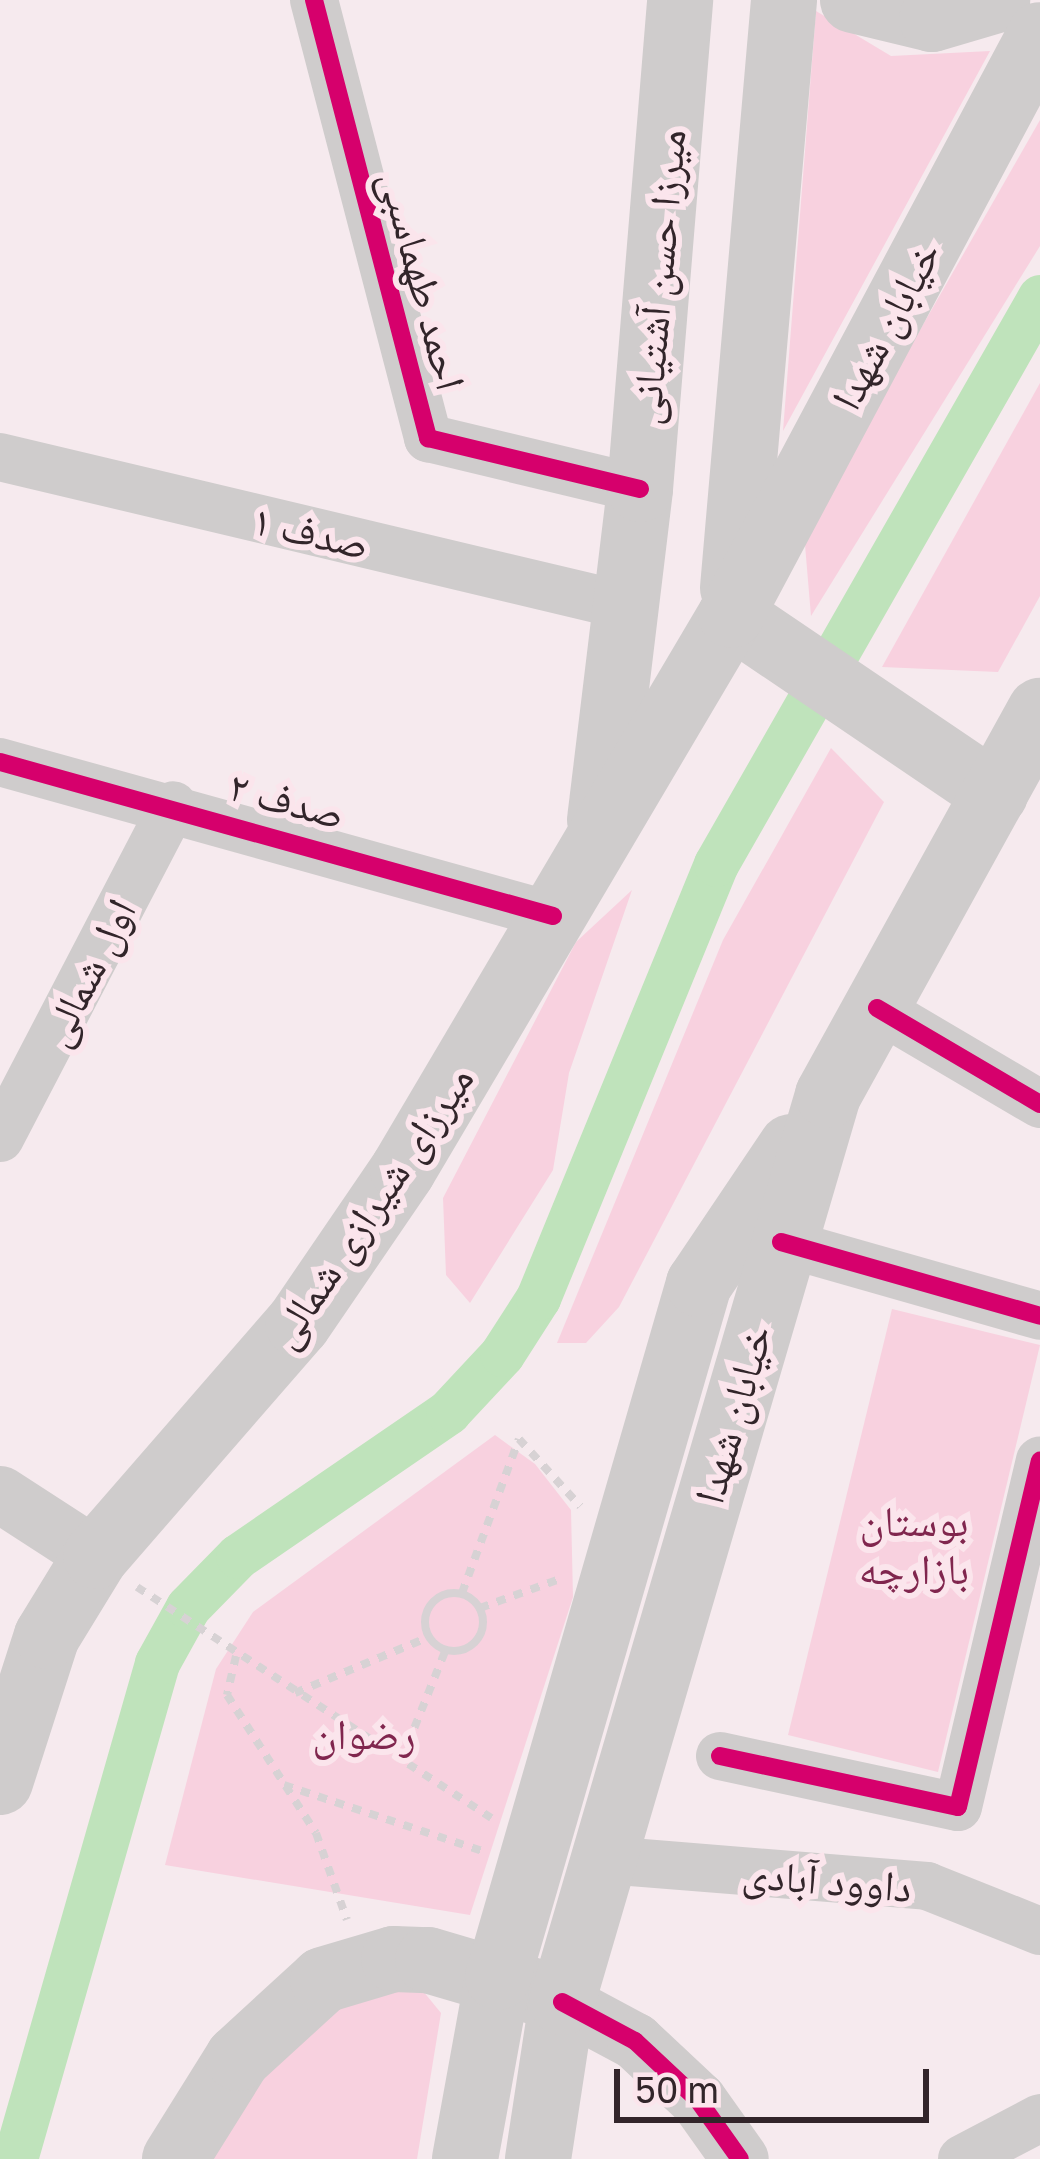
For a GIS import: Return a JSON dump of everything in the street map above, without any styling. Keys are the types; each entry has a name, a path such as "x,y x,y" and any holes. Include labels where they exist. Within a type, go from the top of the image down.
{"main road":[{"name":"میرزا حسن آشتیانی","path":"598,841 622,604 640,489 680,0"},
{"path":"784,0 758,310 753,629 995,794"},
{"path":"853,0 932,19 997,0"},
{"name":"خیابان شهدا","path":"753,629 1040,35"},
{"path":"656,293 758,310"},
{"name":"میرزای شیرازی شمالی","path":"0,1782 47,1636 96,1556 298,1324 403,1170 598,841 753,629"},
{"path":"758,1234 828,1095 1040,711"},
{"name":"خیابان شهدا","path":"465,2159 520,1850 699,1284 758,1234"},
{"name":"خیابان شهدا","path":"538,2159 562,2002 606,1860 758,1234"},
{"path":"520,1850 606,1860"},
{"path":"175,2159 262,2030 323,1980 357,1966 428,1960 498,1976 562,2002"}],"street":[{"name":"احمد طهماسبی","path":"314,0 428,438 640,489"},
{"name":"صدف ۱","path":"0,457 622,604"},
{"name":"صدف ۲","path":"0,762 173,805 553,916"},
{"name":"اول شمالی","path":"0,1138 173,805"},
{"path":"877,1009 1040,1104"},
{"path":"758,1234 1040,1316"},
{"path":"720,1756 958,1807 1040,1461"},
{"path":"0,1494 96,1556"},
{"name":"داوود آبادی","path":"606,1860 927,1886 1040,1931"},
{"path":"562,2002 635,2041 698,2100 740,2159"},
{"path":"962,2159 1040,2118"}],"path":[{"path":"463,1593 519,1439"},
{"path":"480,1608 561,1579"},
{"path":"463,1593 480,1608"},
{"path":"429,1637 431,1604 463,1593"},
{"path":"158,1601 401,1761 520,1850"},
{"path":"446,1649 477,1640 480,1608"},
{"path":"429,1637 446,1649"},
{"path":"295,1694 429,1637"},
{"path":"401,1761 446,1649"},
{"path":"236,1656 227,1695 338,1881 357,1966"},
{"path":"284,1785 520,1850"}],"green space":[{"path":"816,11 891,56 990,51 783,431"},
{"path":"1040,120 1040,246 811,616 804,533"},
{"path":"1040,383 1040,596 998,672 882,667"},
{"path":"831,748 884,802 619,1307 586,1343 557,1343 723,940"},
{"path":"632,890 569,1073 553,1170 470,1303 446,1275 443,1198 576,942"},
{"name":"بوستان بازارچه","path":"892,1309 1040,1345 938,1772 788,1735"},
{"name":"رضوان","path":"495,1435 535,1464 571,1510 573,1597 470,1915 165,1865 216,1669 253,1612"},
{"path":"423,1991 441,2013 417,2159 185,2159 314,1994"}],"waterway":[{"path":"15,2159 157,1663 188,1607 238,1556 448,1412 502,1354 538,1298 716,864 1040,297"}],"cycle path":[{"path":"314,0 428,438 640,489"},
{"path":"0,762 553,916"},
{"path":"877,1008 1040,1104"},
{"path":"781,1242 1040,1316"},
{"path":"720,1756 958,1807 1040,1461"},
{"path":"562,2002 635,2041 698,2100 740,2159"}]}
